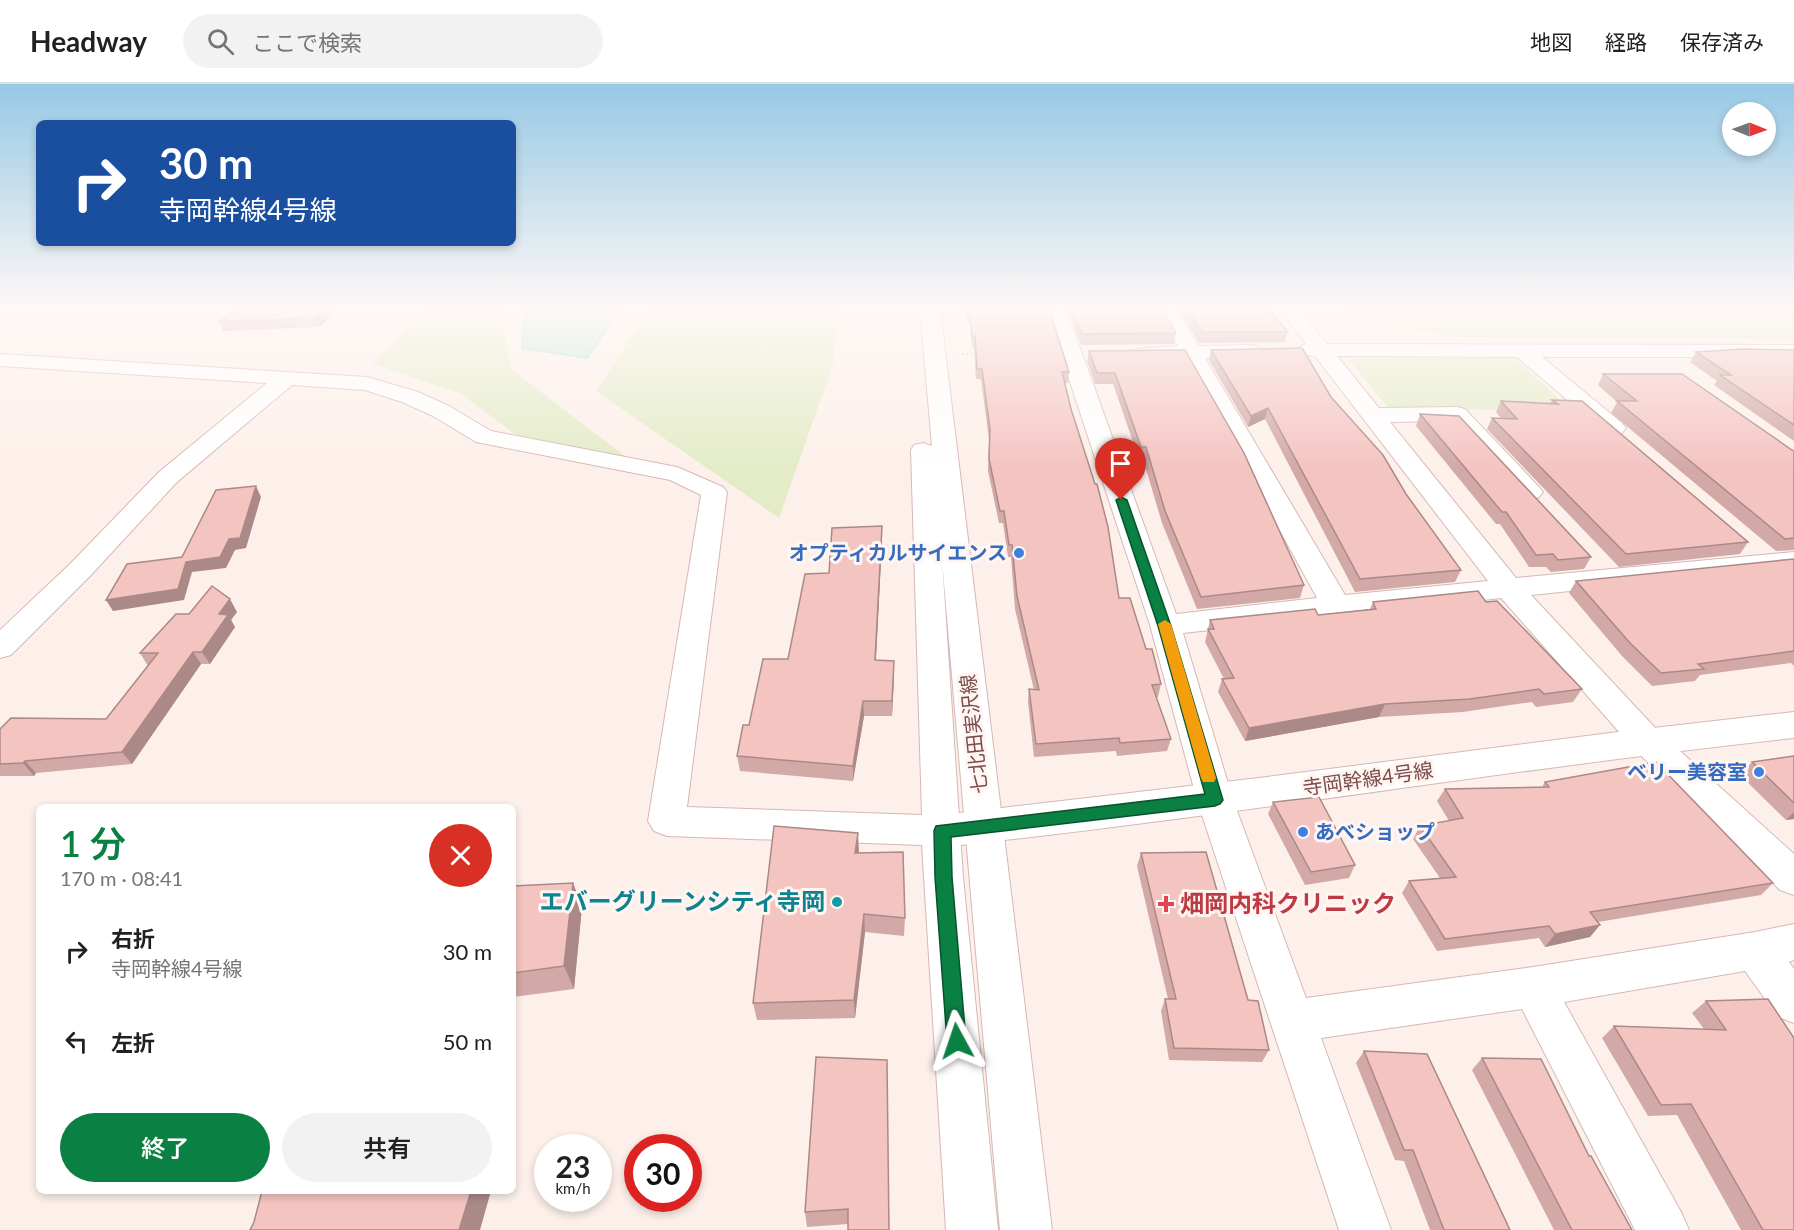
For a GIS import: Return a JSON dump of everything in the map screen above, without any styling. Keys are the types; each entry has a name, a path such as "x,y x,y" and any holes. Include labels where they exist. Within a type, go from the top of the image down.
{"street":[{"path":"40,362 367,384 410,397 441,411 484,437 677,474 714,492 667,821 942,831"},
{"path":"916,362 926,489 943,877 972,1230"},
{"name":"七北田実沢線","path":"936,362 1026,1230"},
{"path":"1084,362 1165,626 1215,800 1365,1230"},
{"path":"1198,362 1336,605"},
{"path":"1331,362 1508,588 1647,741 1794,878"},
{"path":"1537,362 1632,443"},
{"path":"1664,362 1676,371"},
{"path":"0,648 80,570 168,477 287,378"},
{"path":"1372,415 1457,414 1546,509"},
{"path":"1742,539 1781,561"},
{"path":"1165,626 1336,605 1508,588 1603,569 1781,561"},
{"name":"寺岡幹線4号線","path":"942,831 985,828 1028,820 1215,800 1647,741 1794,724"},
{"path":"1293,1021 1533,987 1774,947 1794,1004"},
{"path":"1533,987 1663,1230"}],"green space":[{"path":"510,362 511,369 634,463 520,438 460,393 373,364"},
{"path":"615,362 833,362 779,518 596,391"},
{"path":"1351,362 1519,362 1570,409 1390,410"}],"building":[{"path":"977,362 1066,362 1069,372 1062,372 1071,409 1095,484 1097,484 1108,527 1119,598 1130,598 1146,649 1152,649 1161,684 1152,685 1171,739 1120,743 1119,738 1036,744 1029,689 1039,690 1017,596 1012,545 1009,545 1004,511 1000,511 989,459 990,429 982,369 977,369"},
{"path":"1093,362 1192,362 1244,453 1304,585 1201,597 1165,511 1146,447 1141,447 1115,373 1097,373"},
{"path":"1219,362 1311,362 1331,397 1383,455 1406,494 1461,570 1360,579 1268,408 1251,416"},
{"path":"1712,362 1794,362 1794,425 1720,375 1731,375"},
{"path":"1603,374 1682,374 1794,451 1794,538 1785,539 1617,401 1637,401"},
{"path":"1552,400 1582,401 1748,542 1626,554 1492,418 1517,419 1501,401 1558,404"},
{"path":"1420,414 1459,416 1591,557 1558,560 1553,554 1536,555 1506,512 1502,512"},
{"path":"256,486 240,538 229,539 220,557 186,562 178,589 106,600 127,564 182,557 216,490"},
{"path":"882,526 875,660 894,661 892,701 863,701 853,766 737,756 743,725 749,725 763,659 788,659 805,574 829,573 832,528"},
{"path":"1794,559 1794,651 1698,664 1704,669 1661,673 1630,643 1576,581"},
{"path":"212,586 230,599 219,614 228,615 202,652 193,652 122,752 0,764 0,729 11,718 106,719 158,653 140,653 176,614 189,614"},
{"path":"1478,591 1486,602 1497,601 1582,689 1544,694 1539,689 1470,699 1385,704 1249,728 1222,679 1234,678 1208,629 1214,629 1210,620 1315,609 1318,615 1376,609 1373,602"},
{"path":"1794,756 1794,803 1752,762"},
{"path":"1656,762 1773,883 1590,912 1600,925 1555,934 1549,926 1445,939 1409,881 1456,877 1420,826 1463,818 1445,789 1549,787 1545,782"},
{"path":"1319,797 1355,865 1311,872 1273,802"},
{"name":"エバーグリーンシティ寺岡","path":"774,826 858,833 855,853 903,852 905,918 864,914 854,1000 753,1003"},
{"path":"1206,852 1248,1000 1258,1001 1269,1050 1174,1048 1165,999 1176,999 1141,853"},
{"path":"573,883 564,966 516,973 516,886"},
{"path":"1768,999 1794,1038 1794,1230 1763,1230 1691,1104 1661,1105 1614,1026 1726,1030 1706,1001"},
{"path":"1364,1051 1427,1054 1510,1230 1444,1230 1413,1150 1404,1150"},
{"path":"816,1057 887,1060 889,1230 848,1230 848,1209 805,1212"},
{"path":"1482,1058 1541,1059 1589,1156 1632,1230 1572,1230"},
{"path":"261,1194 470,1194 459,1230 250,1230"}],"slow traffic":[{"path":"1165,624 1208,778"}],"place":[{"name":"オプティカルサイエンス","path":"1019,553"},
{"name":"ベリー美容室","path":"1759,772"},
{"name":"あべショップ","path":"1303,832"},
{"name":"エバーグリーンシティ寺岡","path":"837,902"},
{"name":"畑岡内科クリニック","path":"1166,904"}],"route":[{"path":"957,1041 943,877 942,831 985,828 1028,820 1215,800 1165,626 1121,500"}]}
